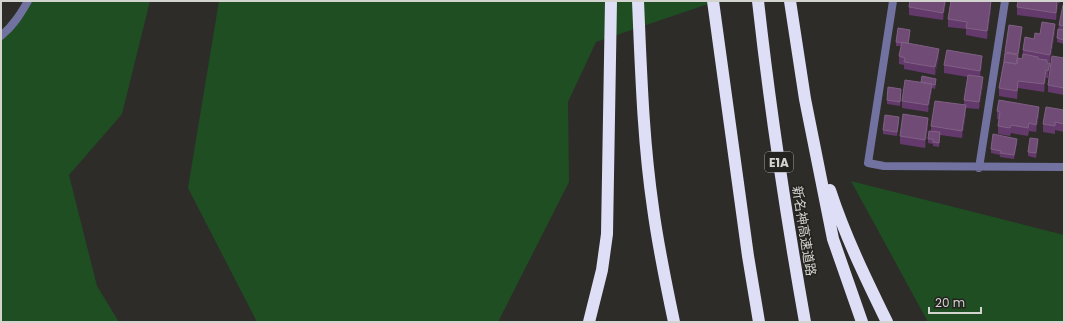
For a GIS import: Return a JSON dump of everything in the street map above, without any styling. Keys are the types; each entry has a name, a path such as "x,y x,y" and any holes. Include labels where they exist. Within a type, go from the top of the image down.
{"highway":[{"path":"589,322 602,270 607,234 611,1"},
{"path":"638,1 646,137 653,207 665,281 674,322"},
{"path":"712,1 748,256 759,322"},
{"name":"新名神高速道路","path":"758,1 768,88 791,244 805,322"},
{"path":"790,1 805,99 833,239 862,322"},
{"path":"814,144 838,215 887,322"}],"street":[{"path":"1,36 20,16 28,1"},
{"path":"893,1 868,163 884,166 1064,168"},
{"path":"979,168 1004,1"}],"green space":[{"path":"25,1 150,1 122,114 69,175 97,286 119,322 1,322 1,32"},
{"path":"219,1 717,1 596,42 568,102 569,182 498,322 257,322 188,188"},
{"path":"851,181 1064,235 1064,322 928,322"}],"building":[{"path":"910,1 945,1 943,13 909,7"},
{"path":"951,1 991,1 987,31 966,28 967,22 948,19"},
{"path":"1018,1 1057,1 1056,13 1017,7"},
{"path":"1064,5 1064,26 1059,25"},
{"path":"1042,22 1055,24 1050,55 1023,50 1025,37 1034,39 1035,33 1040,34"},
{"path":"1009,25 1022,27 1018,54 1005,52"},
{"path":"898,28 910,30 908,43 896,42"},
{"path":"1058,29 1064,30 1064,40 1057,38"},
{"path":"902,42 939,49 935,67 904,62 905,58 899,56"},
{"path":"947,50 982,56 980,71 944,65"},
{"path":"1005,53 1018,55 1016,64 1004,62"},
{"path":"1023,54 1038,57 1038,59 1047,60 1047,63 1050,63 1048,71 1046,70 1044,84 1018,81 1017,91 999,88 1004,62 1017,64 1018,58 1022,59"},
{"path":"1052,56 1064,58 1064,88 1048,85"},
{"path":"968,75 983,77 979,102 964,100"},
{"path":"922,76 936,79 935,85 921,82"},
{"path":"905,80 932,84 928,105 902,101"},
{"path":"888,87 901,89 900,102 887,100"},
{"path":"999,100 1039,107 1036,125 1029,123 1028,128 1011,125 1010,128 998,126 1000,112 997,111"},
{"path":"935,101 966,105 962,131 931,126"},
{"path":"1046,107 1064,110 1064,124 1055,122 1055,126 1043,124"},
{"path":"903,114 928,118 925,140 900,136"},
{"path":"885,115 899,117 897,132 883,130"},
{"path":"929,131 940,132 939,143 933,142 933,139 928,139"},
{"path":"993,134 1017,139 1014,155 1000,153 1001,151 991,149"},
{"path":"1030,138 1038,139 1036,153 1028,152"}]}
